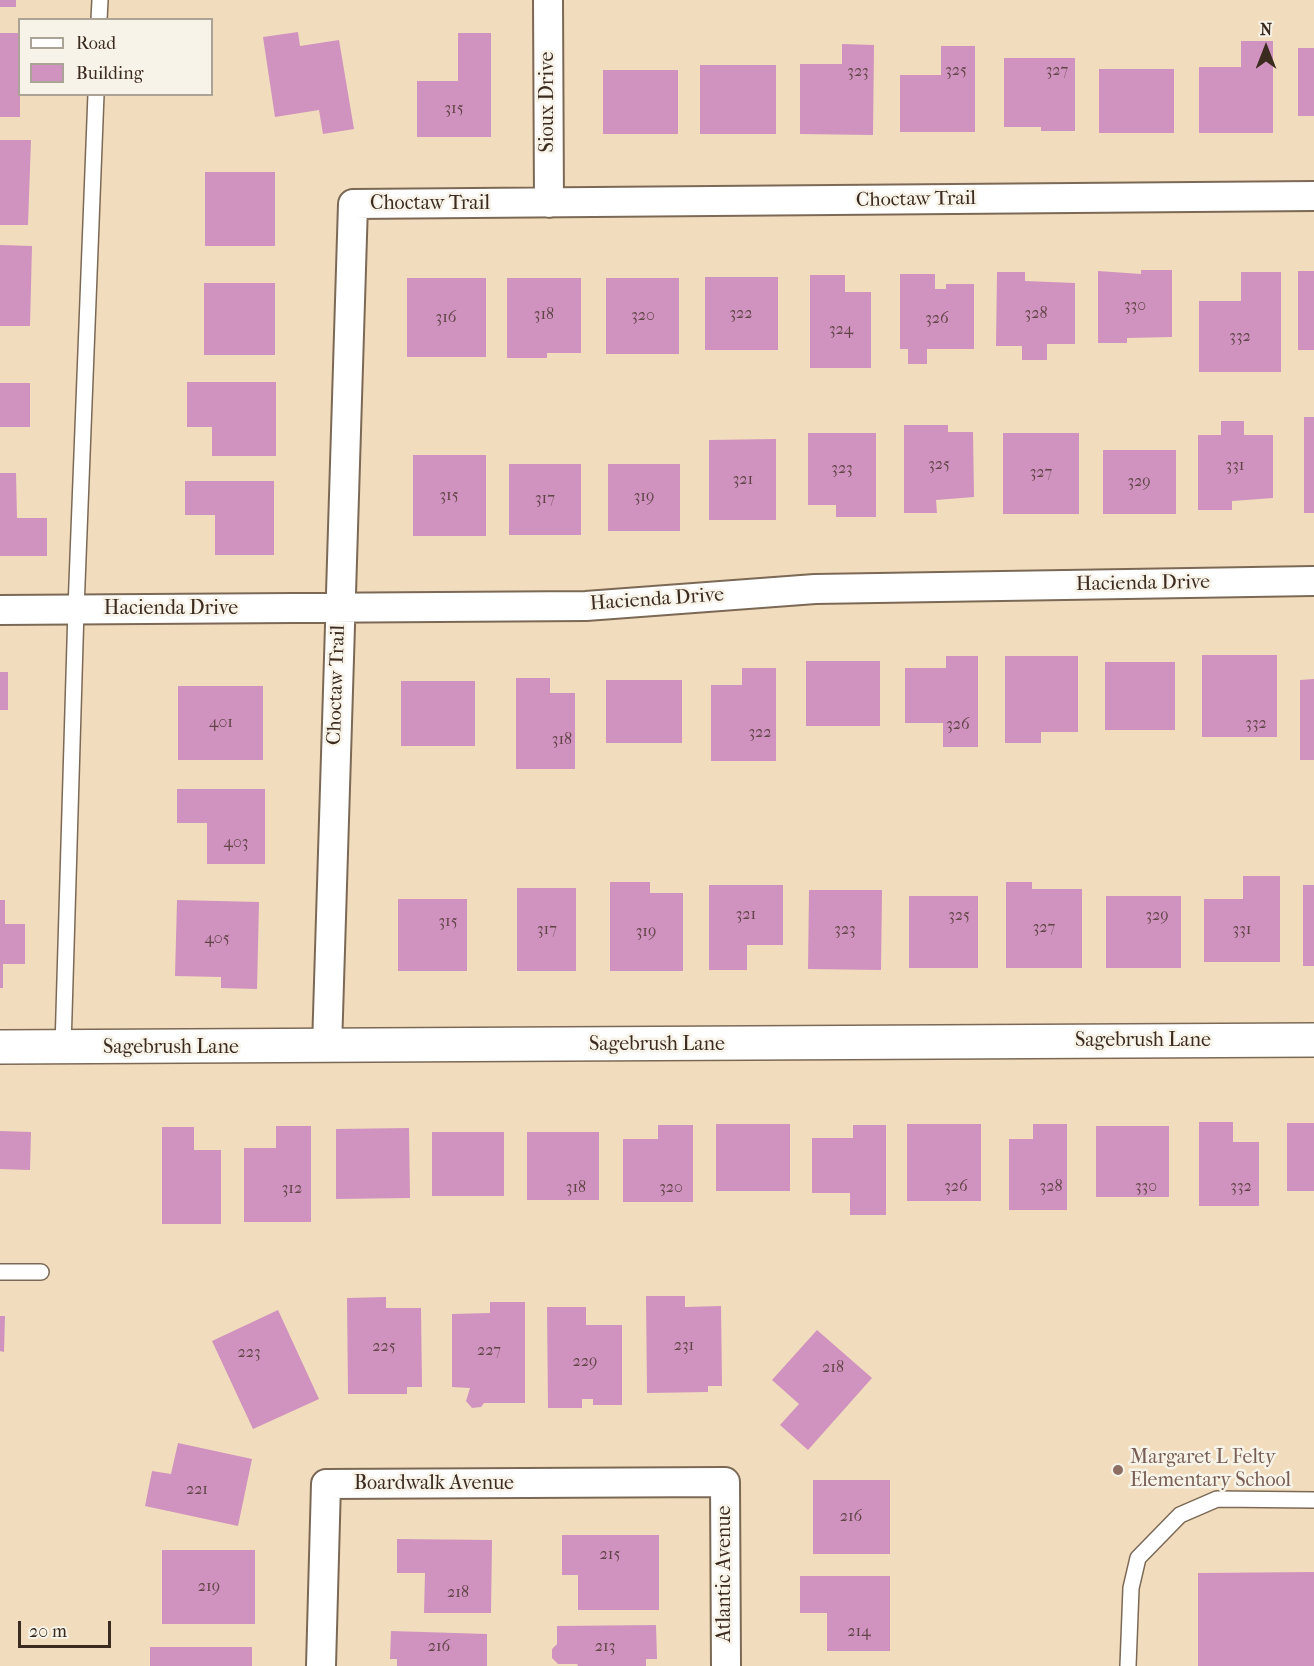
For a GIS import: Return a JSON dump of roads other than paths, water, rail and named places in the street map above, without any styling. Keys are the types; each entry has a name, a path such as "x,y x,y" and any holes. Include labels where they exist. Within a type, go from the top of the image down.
{"street":[{"name":"Sioux Drive","path":"548,0 549,203"},
{"name":"Choctaw Trail","path":"327,1047 353,204 1314,196"},
{"name":"Hacienda Drive","path":"0,610 586,606 815,589 1314,582"},
{"name":"Sagebrush Lane","path":"0,1047 1314,1040"},
{"name":"Boardwalk Avenue","path":"321,1666 326,1484 725,1482"},
{"name":"Atlantic Avenue","path":"725,1482 726,1666"}],"lane":[{"path":"99,18 100,0"},
{"path":"63,1047 76,609 96,96"},
{"path":"0,1272 41,1272"},
{"path":"1128,1666 1131,1588 1138,1558 1180,1515 1217,1499 1314,1500"}],"place":[{"name":"Margaret L Felty Elementary School","path":"1118,1470"}]}
